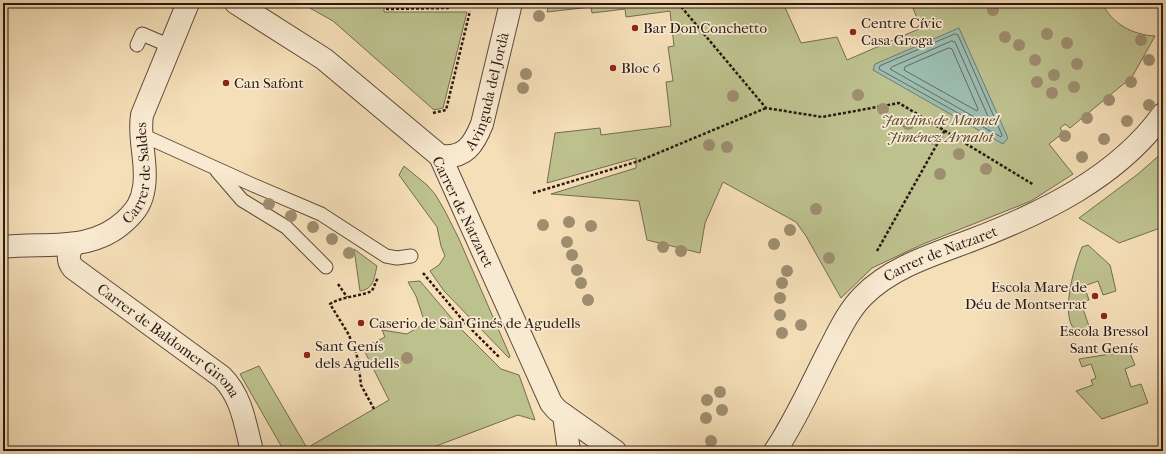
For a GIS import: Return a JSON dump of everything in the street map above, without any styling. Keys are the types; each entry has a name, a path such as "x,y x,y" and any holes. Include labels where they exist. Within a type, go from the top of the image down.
{"street":[{"name":"Carrer de Saldes","path":"3,247 73,244 96,239 113,230 129,217 140,203 145,178 140,134 142,115 188,3"},
{"name":"Carrer de Natzaret","path":"236,3 324,59 440,156 551,403 557,410 615,451"},
{"name":"Avinguda del Jordà","path":"440,156 450,157 462,153 475,142 482,124 511,3"},
{"name":"Carrer de Natzaret","path":"784,446 843,322 863,296 887,277 916,261 1015,224 1076,192 1128,153 1154,127 1163,114"},
{"name":"Carrer de Baldomer Girona","path":"73,244 68,256 69,262 73,268 222,377 232,387 238,398 252,451"},
{"path":"564,415 569,451"}],"lane":[{"path":"137,45 142,34 170,46"},
{"path":"140,134 322,214 386,256 397,258 411,256"},
{"path":"213,167 242,200 286,227 326,267"}],"path":[{"path":"387,3 387,9 448,8 449,3"},
{"path":"678,3 766,108"},
{"name":"Avinguda del Jordà","path":"433,114 446,110 470,11"},
{"path":"533,193 639,161 766,108 822,117 899,103 1038,187"},
{"path":"874,254 945,130"},
{"path":"374,409 361,385 358,359 349,335 330,304 347,297 359,296 372,291 386,256"},
{"path":"411,256 437,291 466,324 505,363"}],"green space":[{"path":"301,3 350,3 350,6 384,5 384,12 467,12 443,108 434,110 333,21"},
{"name":"Jardins de Manuel Jiménez Arnalot","path":"549,3 783,3 801,43 837,37 847,60 921,28 911,3 1102,3 1111,17 1124,27 1131,31 1155,36 1132,77 1070,128 1065,124 1060,128 1063,133 1049,144 1073,174 1031,201 923,244 872,268 841,298 806,236 796,222 723,182 705,223 700,253 647,240 639,201 551,194 636,168 636,158 547,183 555,133 600,128 601,135 671,126 666,82 673,81 668,47 674,46 670,11 626,17 625,9 592,13 591,7 547,12"},
{"path":"1163,152 1163,227 1119,243 1079,218 1138,174"},
{"path":"404,166 427,185 435,194 445,211 459,239 510,356 509,358 444,291 430,271 439,265 445,256 437,227 399,175"},
{"path":"1088,245 1110,265 1116,291 1103,295 1098,281 1084,286 1089,300 1081,303 1092,335 1079,333 1072,326 1069,315 1069,300 1074,270 1082,247"},
{"path":"354,249 377,266 373,282 365,290 360,291"},
{"path":"420,281 459,327 501,369 519,375 535,420 518,415 423,451 284,451 240,374 259,366 307,448 389,400 363,348 385,337 382,330 407,334 425,323 416,296 408,282"},
{"path":"1129,351 1135,365 1125,369 1131,387 1141,384 1148,403 1102,419 1076,391 1093,385 1091,380 1096,378 1091,364 1082,367 1079,359"}],"water":[{"path":"959,28 1008,138 1003,144 873,70 875,64"}],"place":[{"name":"Bar Don Conchetto","path":"635,28"},
{"name":"Centre Cívic Casa Groga","path":"853,32"},
{"name":"Bloc 6","path":"613,68"},
{"name":"Can Safont","path":"226,83"},
{"name":"Escola Mare de Déu de Montserrat","path":"1095,296"},
{"name":"Escola Bressol Sant Genís","path":"1104,316"},
{"name":"Caserio de San Ginés de Agudells","path":"361,323"},
{"name":"Sant Genís dels Agudells","path":"307,355"}]}
